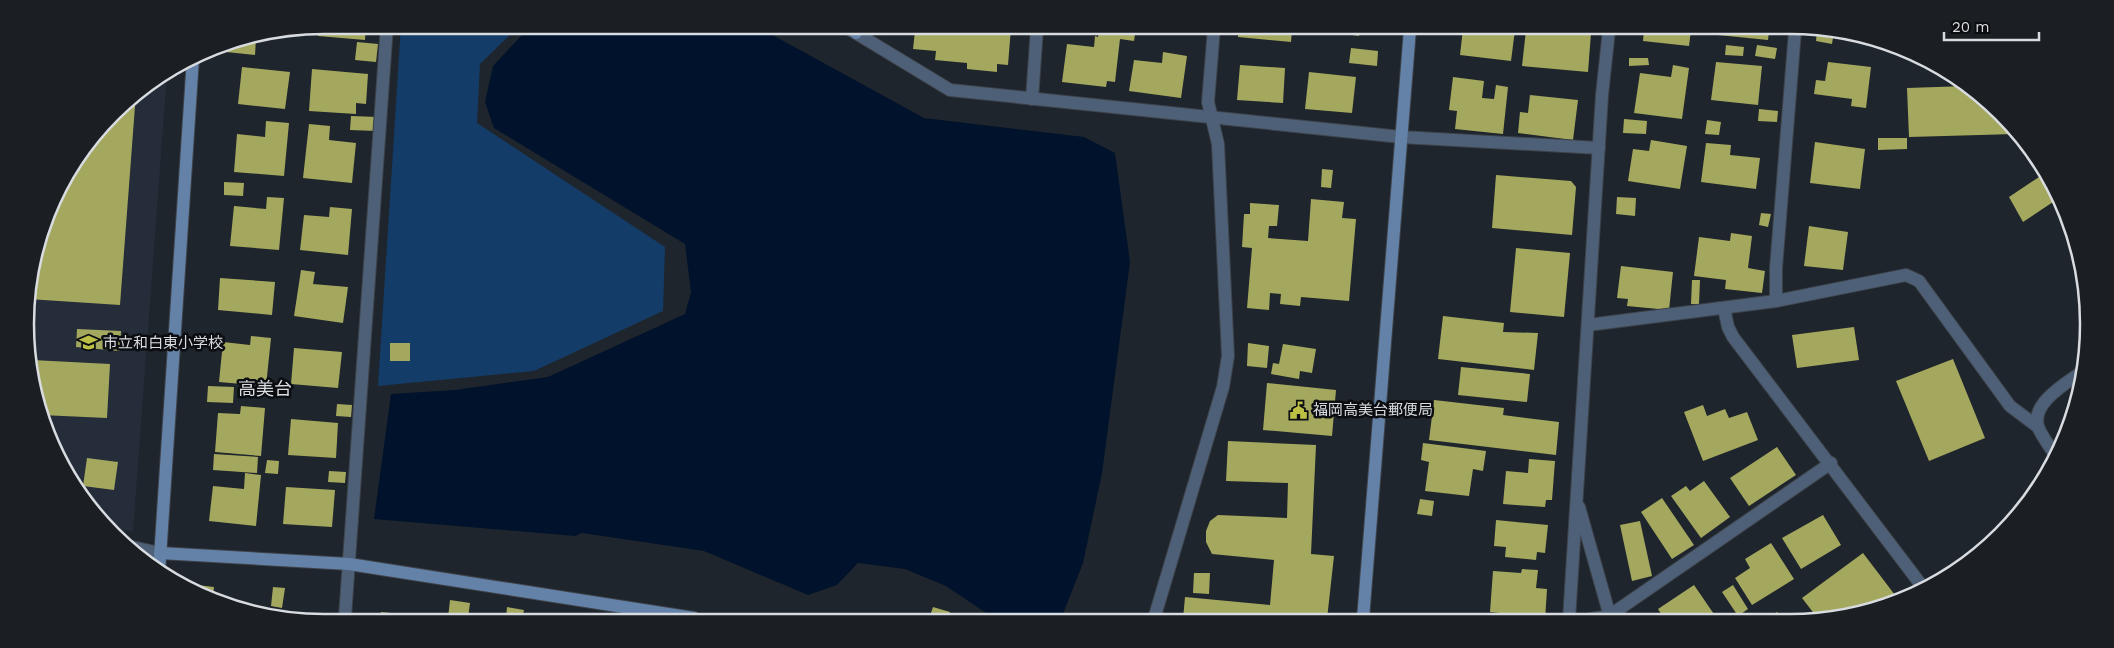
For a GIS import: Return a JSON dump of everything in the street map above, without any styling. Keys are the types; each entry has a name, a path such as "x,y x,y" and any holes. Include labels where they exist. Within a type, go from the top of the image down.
{"street":[{"path":"345,614 386,34"},
{"path":"861,34 950,90 1401,137 1599,148"},
{"path":"1032,99 1037,34"},
{"path":"1155,614 1223,387 1228,356 1218,144 1208,102 1214,34"},
{"path":"1362,614 1410,34"},
{"path":"1569,614 1599,148 1609,34"},
{"path":"1776,302 1776,268 1795,34"},
{"path":"160,563 192,66"},
{"path":"1588,326 1776,302 1906,275 1919,281 2010,406 2038,427 2052,449"},
{"path":"1724,308 1728,327 1733,337 1831,463 1920,583"},
{"path":"2038,427 2040,411 2048,397 2076,376"},
{"path":"1616,614 1831,463"},
{"path":"1577,498 1609,614"},
{"path":"141,549 160,553 349,564 668,614"}],"shaded area":[{"path":"400,34 511,34 480,64 477,123 665,247 663,311 534,371 378,386"},
{"path":"523,34 771,34 924,118 1084,137 1115,153 1130,262 1102,473 1083,563 1063,614 988,614 946,586 905,569 858,563 837,585 808,595 704,551 582,533 575,536 374,519 391,394 455,390 548,377 685,314 691,292 685,244 494,128 485,102 493,66"},
{"name":"市立和白東小学校","path":"166,81 133,531 120,530 94,501 73,469 56,435 39,381 34,343 34,305 39,267 49,231 73,179 94,147 119,119 147,94"}],"building":[{"path":"318,34 365,34 365,40 318,36"},
{"path":"915,34 1011,34 1008,65 997,64 997,72 967,69 967,63 935,60 936,51 913,49"},
{"path":"1098,34 1135,34 1134,41 1120,39 1115,82 1107,81 1106,87 1062,82 1067,44 1094,47 1095,36 1098,37"},
{"path":"1238,34 1292,34 1291,42 1238,37"},
{"path":"1462,34 1514,34 1511,61 1460,55"},
{"path":"1526,34 1591,34 1588,72 1522,66"},
{"path":"1644,34 1690,34 1689,46 1643,41"},
{"path":"1718,34 1769,34 1768,40"},
{"path":"1817,35 1833,37 1832,44 1816,41"},
{"path":"256,42 255,55 226,52 231,49"},
{"path":"357,42 378,44 376,62 355,60"},
{"path":"1726,45 1744,47 1743,56 1725,55"},
{"path":"1757,45 1777,48 1775,59 1755,56"},
{"path":"1351,48 1378,51 1377,66 1349,63"},
{"path":"1163,52 1187,56 1181,98 1129,91 1134,60 1162,63"},
{"path":"1629,58 1648,58 1649,65 1629,66"},
{"path":"1716,62 1762,66 1758,105 1711,100"},
{"path":"1828,62 1871,67 1866,108 1851,106 1852,99 1814,94 1816,80 1825,81"},
{"path":"1240,65 1285,68 1283,103 1237,100"},
{"path":"1673,65 1689,68 1682,119 1634,113 1640,73 1671,77"},
{"path":"242,67 290,72 285,109 238,104"},
{"path":"312,69 368,74 366,104 356,103 356,114 309,111"},
{"path":"1309,72 1356,77 1352,113 1305,109"},
{"path":"1453,77 1484,81 1482,98 1494,99 1496,85 1508,87 1503,134 1455,129 1457,111 1449,110"},
{"path":"1956,86 1981,106 2009,134 1909,137 1907,88"},
{"path":"1530,95 1578,100 1573,140 1518,133 1520,112 1528,113"},
{"path":"135,104 120,305 35,299 39,267 49,231 64,196 94,147"},
{"path":"1759,109 1778,111 1777,122 1758,121"},
{"path":"351,116 378,117 377,131 350,130"},
{"path":"1624,119 1647,121 1646,134 1623,133"},
{"path":"1707,120 1721,122 1719,135 1705,134"},
{"path":"266,121 289,123 284,176 234,172 237,134 265,137"},
{"path":"309,124 330,126 329,140 356,143 352,183 303,178"},
{"path":"1878,138 1907,138 1907,149 1878,150"},
{"path":"1651,140 1687,146 1680,189 1628,181 1633,149 1649,151"},
{"path":"1815,142 1865,149 1860,189 1810,183"},
{"path":"1706,143 1731,145 1730,155 1760,158 1756,189 1701,182"},
{"path":"1322,169 1333,170 1331,188 1321,187"},
{"path":"1496,175 1571,181 1576,187 1572,235 1492,228"},
{"path":"2040,177 2053,202 2023,222 2009,197"},
{"path":"224,182 244,183 243,196 224,195"},
{"path":"267,197 284,198 279,250 230,246 234,206 266,209"},
{"path":"1617,197 1636,198 1635,216 1616,214"},
{"path":"1311,199 1344,202 1342,218 1356,219 1349,301 1301,297 1300,306 1280,304 1281,294 1270,293 1269,310 1247,308 1252,248 1242,247 1244,214 1250,214 1250,203 1279,205 1277,226 1269,226 1268,238 1308,241"},
{"path":"330,207 352,209 348,255 300,250 304,215 329,217"},
{"path":"1761,213 1771,214 1768,227 1759,225"},
{"path":"1809,226 1848,232 1843,270 1804,266"},
{"path":"1731,233 1752,236 1748,268 1765,271 1762,293 1725,289 1726,280 1694,276 1699,237 1730,241"},
{"path":"1516,248 1570,253 1564,317 1510,312"},
{"path":"1621,266 1673,272 1669,310 1627,306 1628,299 1617,298"},
{"path":"301,270 315,272 313,284 348,287 343,323 294,316"},
{"path":"220,278 275,282 272,315 218,310"},
{"path":"1692,280 1700,280 1699,304 1691,304"},
{"path":"1443,316 1504,323 1503,332 1538,333 1534,370 1438,359"},
{"path":"1854,327 1859,360 1797,368 1792,335"},
{"path":"77,329 121,331 120,351 76,347"},
{"path":"251,336 271,338 266,386 219,382 223,342 250,345"},
{"path":"390,343 410,343 410,361 390,361"},
{"path":"1248,343 1269,346 1267,368 1247,366"},
{"path":"1283,344 1316,349 1312,373 1300,371 1299,379 1271,374 1273,363 1279,364"},
{"path":"294,348 342,352 338,388 291,384"},
{"path":"1953,359 1985,438 1929,461 1896,381"},
{"path":"36,360 110,364 107,418 49,415 39,381"},
{"path":"1461,367 1530,374 1527,402 1458,395"},
{"name":"福岡高美台郵便局","path":"1267,383 1336,390 1332,436 1263,430"},
{"path":"208,386 234,387 233,403 207,402"},
{"path":"1434,400 1504,408 1503,415 1559,422 1556,455 1429,440"},
{"path":"337,404 352,405 351,417 336,416"},
{"path":"1703,405 1707,416 1725,409 1729,418 1747,412 1758,440 1703,461 1684,412"},
{"path":"241,406 265,408 261,456 215,452 218,413 240,414"},
{"path":"291,419 338,423 336,458 288,455"},
{"path":"1228,441 1316,445 1311,554 1334,556 1328,614 1183,614 1185,597 1270,605 1274,560 1212,554 1206,542 1206,531 1210,521 1218,515 1287,518 1288,483 1226,481"},
{"path":"1423,443 1486,451 1483,471 1473,469 1469,496 1425,491 1429,462 1421,460"},
{"path":"1777,447 1796,475 1749,506 1730,478"},
{"path":"214,454 258,457 257,473 213,470"},
{"path":"87,458 118,462 114,490 83,485"},
{"path":"1529,459 1555,461 1552,500 1546,500 1545,507 1503,504 1506,471 1528,473"},
{"path":"267,460 279,461 278,474 265,473"},
{"path":"329,471 346,472 345,483 328,482"},
{"path":"245,473 261,475 256,526 209,521 213,486 244,489"},
{"path":"1704,481 1730,517 1701,538 1671,496 1686,486 1690,491"},
{"path":"286,487 335,490 332,527 283,524"},
{"path":"1662,498 1694,545 1672,559 1641,512"},
{"path":"1420,499 1434,501 1432,516 1417,514"},
{"path":"1823,515 1841,545 1801,569 1782,538"},
{"path":"1496,520 1548,525 1545,553 1537,552 1536,560 1505,557 1506,547 1494,546"},
{"path":"1640,521 1652,576 1632,581 1620,525"},
{"path":"1771,543 1794,579 1752,605 1735,578 1750,568 1745,559"},
{"path":"1863,553 1895,594 1847,609 1814,613 1802,598"},
{"path":"1522,569 1538,570 1536,588 1547,589 1545,614 1490,612 1493,571 1521,573"},
{"path":"1194,573 1210,573 1209,594 1193,593"},
{"path":"198,585 214,587 213,592"},
{"path":"1694,585 1714,614 1661,614 1658,609"},
{"path":"1733,585 1748,609 1741,614 1737,614 1722,592"},
{"path":"273,587 285,588 282,608 271,606"},
{"path":"450,600 470,603 469,614 448,614"},
{"path":"507,607 524,610 523,614 506,614"},
{"path":"933,607 950,612 949,614 931,614"},
{"path":"381,612 400,614 381,614"}],"place":[{"name":"市立和白東小学校","path":"89,343"},
{"name":"福岡高美台郵便局","path":"1299,410"}],"district":[{"name":"高美台","path":"265,389"}]}
